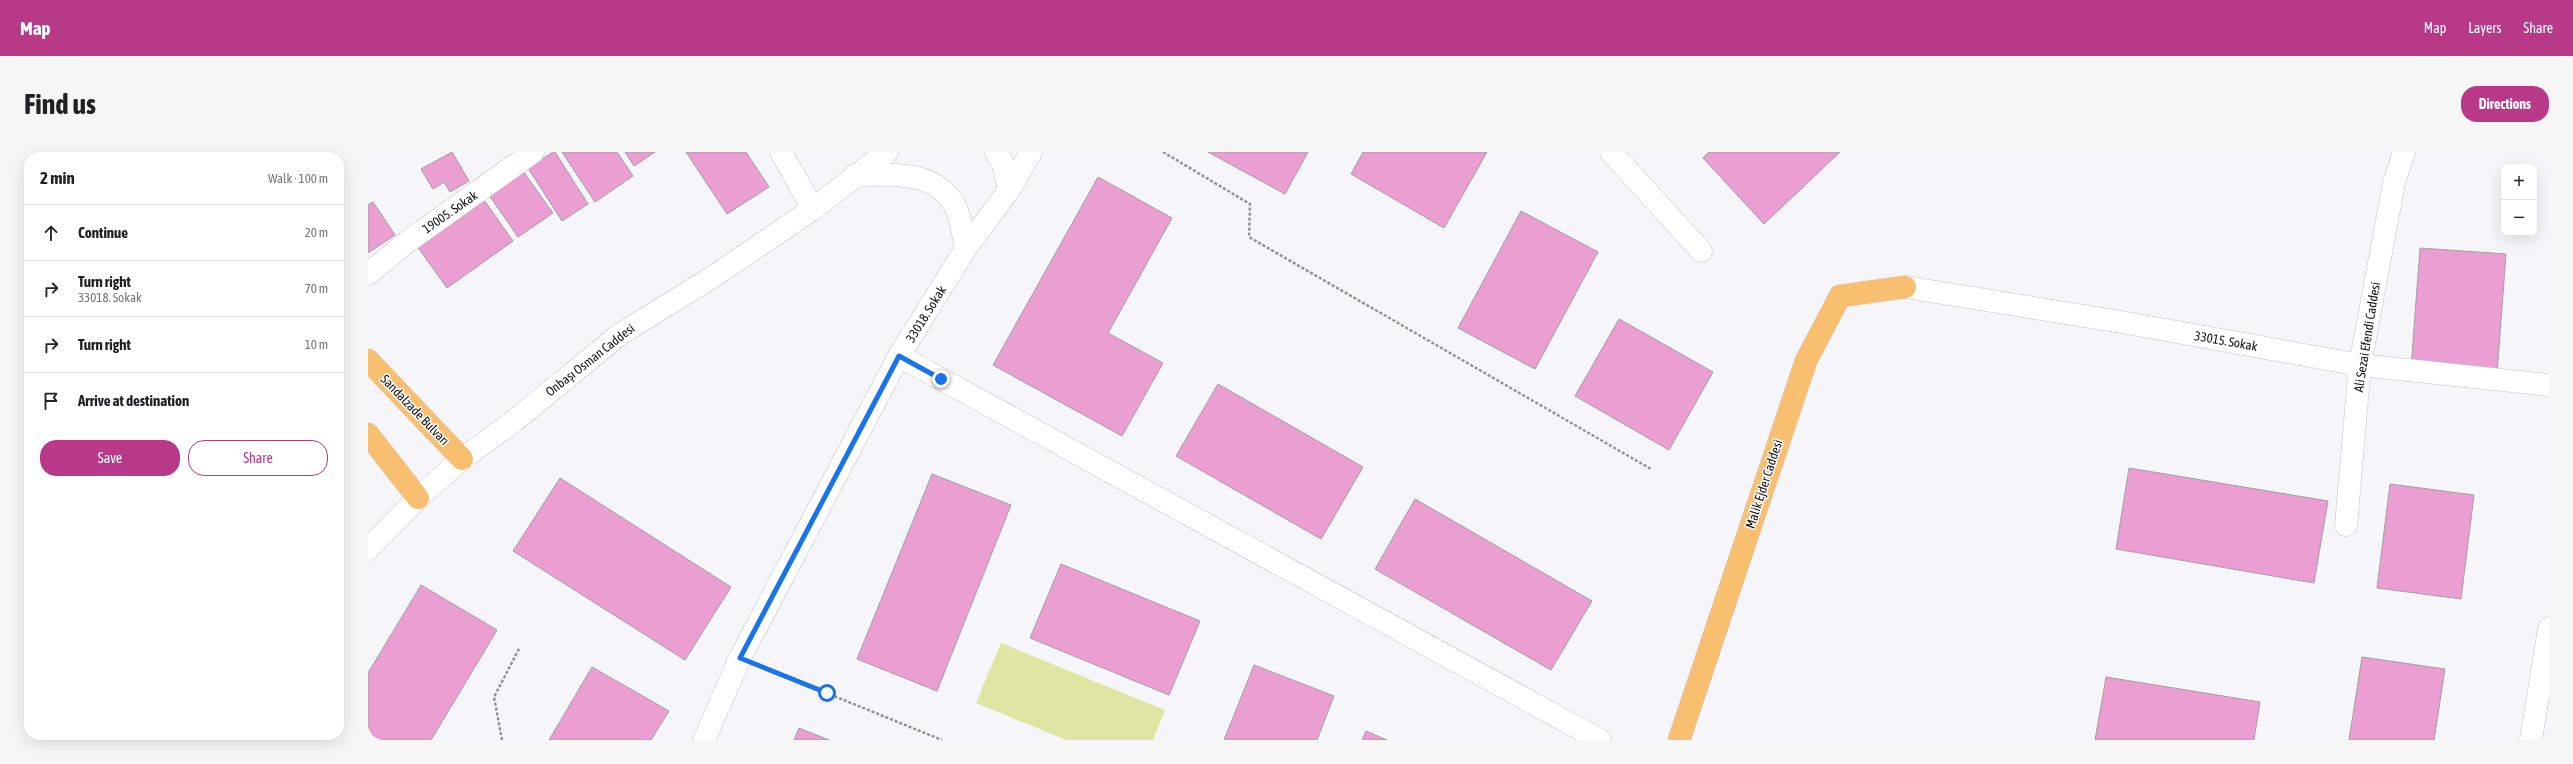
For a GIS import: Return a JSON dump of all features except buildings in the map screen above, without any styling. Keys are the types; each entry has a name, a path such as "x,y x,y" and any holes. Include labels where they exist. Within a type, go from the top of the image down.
{"main road":[{"name":"Malik Ejder Caddesi","path":"1679,740 1806,361 1840,296 1905,287"},
{"name":"Sandalzade Bulvarı","path":"368,360 462,459"},
{"path":"368,434 418,498"}],"street":[{"name":"19005. Sokak","path":"368,274 407,242 533,152"},
{"path":"781,152 813,209"},
{"name":"Onbaşı Osman Caddesi","path":"368,549 418,498 462,459 514,422 618,335 714,276 813,209 855,175 888,152"},
{"path":"996,152 1002,164 1009,190"},
{"name":"33018. Sokak","path":"704,740 740,658 899,356 966,248 1009,190 1031,152"},
{"path":"1610,152 1701,251"},
{"name":"Ali Sezai Efendi Caddesi","path":"2346,525 2360,365 2394,183 2404,152"},
{"path":"855,175 909,174 936,185 955,206 966,248"},
{"name":"33015. Sokak","path":"1905,287 2121,322 2360,365 2549,385"},
{"path":"899,356 1600,740"},
{"path":"2531,740 2549,628"}],"path":[{"path":"1163,152 1250,204 1249,237 1651,469"},
{"path":"502,740 494,697 520,647"},
{"path":"740,658 942,740"}],"green space":[{"path":"1001,643 1165,710 1153,740 1066,740 976,703"}],"route":[{"path":"827,693 740,658 899,356 941,379"}]}
